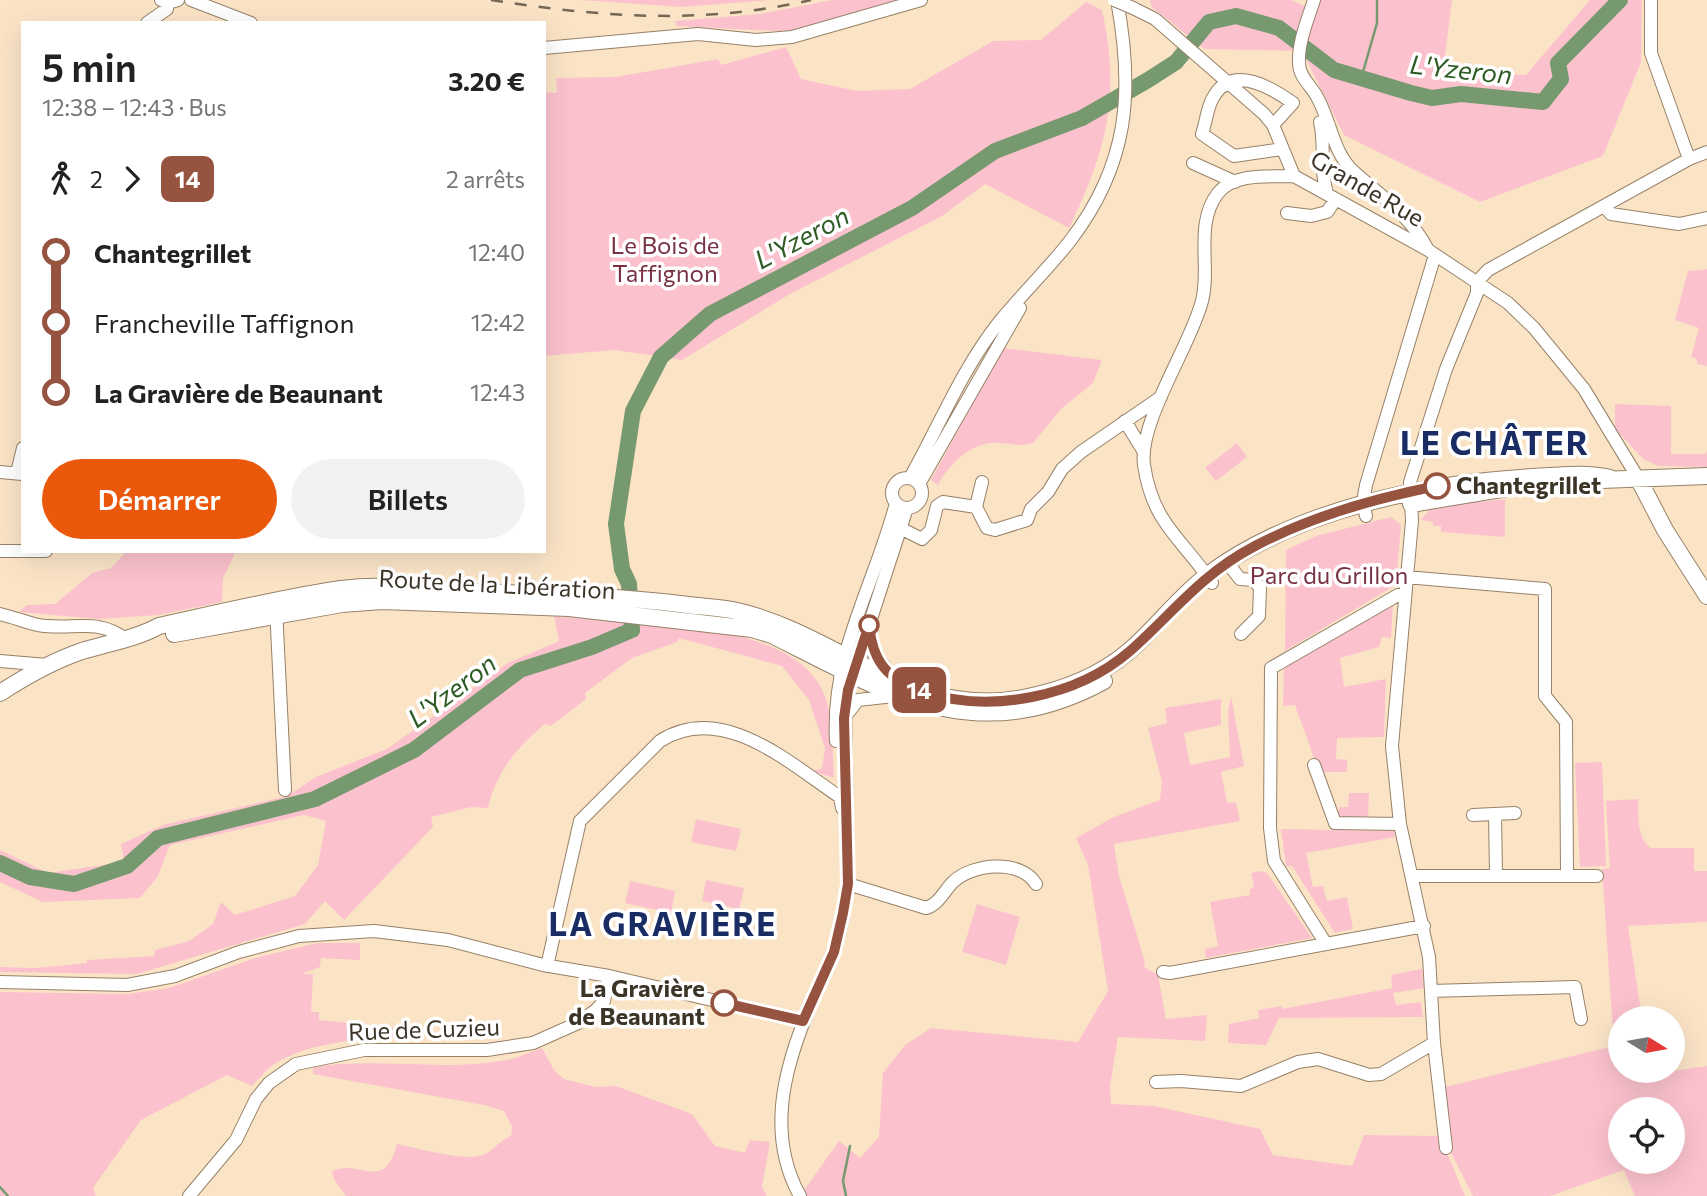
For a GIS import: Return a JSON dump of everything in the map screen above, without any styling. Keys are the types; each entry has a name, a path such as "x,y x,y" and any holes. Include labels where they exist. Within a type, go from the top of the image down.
{"main road":[{"name":"Route de la Libération","path":"0,693 47,665 125,639 162,635 276,609 382,601 607,604 738,611 777,623 847,667 943,709 990,713 1052,703 1122,669 1210,579 1230,565 1281,541 1364,511 1411,499 1433,487 1492,479 1596,475 1610,478 1707,476"},
{"path":"1638,478 1665,530 1702,578 1707,596"}],"street":[{"path":"191,0 246,21"},
{"path":"546,48 710,34 771,40 921,0"},
{"path":"915,481 1034,285 1095,205 1116,158 1125,124 1128,77 1124,34 1116,0"},
{"name":"Grande Rue","path":"1116,0 1136,6 1155,19 1273,125 1294,176 1432,253 1477,282"},
{"path":"1314,0 1299,56 1301,73 1322,109 1337,148 1352,171 1383,194 1421,236 1432,253 1366,485 1364,511"},
{"path":"1651,0 1651,53 1689,159"},
{"path":"150,21 168,7"},
{"path":"1273,125 1293,103 1255,82 1224,80 1213,96 1202,134 1234,156 1282,149"},
{"path":"1287,213 1311,216 1327,212 1332,196 1320,174 1324,138 1322,109"},
{"path":"1446,1149 1424,926 1400,824 1392,746 1405,596 1410,482 1437,396 1477,293 1477,282 1488,270 1689,159 1707,152"},
{"path":"1193,163 1235,182"},
{"path":"1210,579 1166,528 1152,498 1144,452 1161,397 1202,303 1207,280 1203,249 1211,205 1220,191 1235,182 1294,176"},
{"path":"1605,207 1611,214 1679,224 1707,218"},
{"path":"1477,282 1508,303 1555,349 1584,390 1638,478"},
{"path":"982,482 976,507 987,528 995,530 1027,520 1031,509 1048,492 1062,469 1161,397"},
{"path":"1125,421 1144,452"},
{"path":"0,472 20,473"},
{"path":"800,1196 787,1167 782,1142 788,1066 823,971 834,952 848,884 844,718 847,667 869,625 900,528 902,506 892,495 893,487 898,480 915,481"},
{"path":"902,506 919,501 922,492 915,481"},
{"path":"900,528 922,539 931,530 937,506 943,502 976,507"},
{"path":"823,971 838,901 841,849 834,706 902,506"},
{"path":"0,551 21,551"},
{"path":"1230,565 1240,579 1254,580 1260,588 1259,616 1241,634"},
{"path":"1406,577 1545,589 1545,696 1566,722 1567,873"},
{"path":"1326,944 1274,861 1270,828 1271,668 1398,595 1405,596"},
{"path":"276,609 285,790"},
{"path":"0,614 37,625 112,628 125,639"},
{"path":"844,718 859,700 896,689 871,650 869,625"},
{"name":"Route de la Libération","path":"0,661 47,665"},
{"path":"547,966 580,821 660,741 676,731 707,726 742,735 840,797 847,831"},
{"path":"1314,765 1335,823 1400,824"},
{"path":"1473,815 1515,813"},
{"path":"1495,814 1496,875"},
{"path":"841,849 848,884"},
{"path":"848,884 926,908 933,906 954,881 979,868 1005,867 1025,872 1037,884"},
{"path":"1412,876 1567,873 1597,876"},
{"path":"1163,972 1170,973 1424,926"},
{"path":"0,982 127,985 175,976 239,952 299,936 347,931 401,933 448,940 547,966 609,976 803,1021"},
{"name":"Rue de Cuzieu","path":"190,1196 236,1140 256,1099 269,1083 296,1064 364,1050 487,1050 533,1043 578,1023 596,1010 604,1001 609,976"},
{"path":"1431,991 1575,987 1581,1019"},
{"path":"1157,1082 1181,1081 1241,1086 1297,1062 1318,1059 1369,1075 1381,1074 1434,1043"}],"green space":[{"path":"581,0 769,0 682,7"},
{"path":"832,0 902,0 794,32 677,26 675,21 760,14"},
{"path":"1150,0 1291,0 1305,6 1307,34 1321,0 1452,0 1443,72 1526,75 1590,0 1642,0 1641,62 1603,156 1480,202 1344,135 1302,51 1204,49 1152,7"},
{"name":"Le Bois de Taffignon","path":"1086,2 1102,10 1110,69 1107,122 1093,173 1069,228 985,184 942,216 790,294 682,360 615,350 546,356 546,92 557,93 556,78 616,77 718,59 721,65 786,47 801,79 857,91 910,89 993,41 1041,40"},
{"path":"1707,269 1707,366 1697,364 1697,359 1691,357 1699,328 1675,320 1688,271"},
{"path":"1003,348 1102,360 1093,383 1061,409 1033,443 980,445 955,462 938,485 931,480"},
{"path":"1615,404 1671,406 1671,454 1706,454 1707,449 1707,467 1658,466 1643,459 1618,432 1615,426"},
{"path":"1237,443 1247,457 1216,481 1205,468"},
{"path":"1505,499 1505,537 1441,532 1441,526 1433,526 1433,522 1421,520 1429,510 1439,506"},
{"name":"Parc du Grillon","path":"1391,517 1401,525 1396,585 1285,651 1286,550 1316,536"},
{"path":"125,553 235,553 223,578 222,602 159,615 99,619 19,612 27,605 55,604 92,573 111,568"},
{"path":"1393,604 1391,638 1382,637 1379,647 1340,658 1344,687 1386,679 1384,737 1337,738 1336,759 1347,760 1347,772 1319,772 1295,705 1283,706 1284,667"},
{"path":"554,616 658,623 736,635 770,647 799,662 819,684 828,706 834,778 813,771 822,768 825,748 809,700 782,666 679,638 677,642 632,658 585,693 586,699 551,726 545,724 509,761 496,783 488,808 471,807 431,817 433,827 344,920 325,901 305,924 137,974 0,972 0,967 36,968 87,963 87,960 154,956 155,950 189,941 213,924 221,902 235,915 295,896 318,865 326,821 304,815 170,845 158,876 140,898 43,902 0,882 0,850 48,873 124,862 121,844 163,825 287,796 316,777 387,749 508,663 559,641"},
{"path":"1231,696 1244,766 1221,772 1227,803 1236,802 1240,821 1114,844 1119,876 1145,962 1144,967 1158,975 1166,1019 1207,1015 1205,1041 1118,1037 1110,1086 1111,1104 1154,1106 1260,1129 1273,1155 1352,1166 1364,1135 1440,1136 1465,1196 800,1196 839,1141 860,1158 879,1137 883,1073 905,1045 931,1028 1078,1042 1108,991 1088,865 1076,838 1114,817 1160,800 1162,782 1148,728 1167,723 1165,708 1221,699 1221,725 1184,733 1190,765 1230,757 1228,711"},
{"path":"1602,762 1606,866 1580,867 1575,763"},
{"path":"1349,793 1369,793 1368,818 1335,817 1340,807 1348,807"},
{"path":"1638,799 1639,826 1646,844 1651,848 1694,848 1694,871 1707,871 1707,922 1628,926 1640,1006 1611,1006 1602,869 1610,868 1606,801"},
{"path":"696,819 741,829 736,851 691,842"},
{"path":"1281,829 1394,831 1395,837 1306,853 1313,887 1323,886 1327,901 1347,897 1353,929 1335,933 1292,866 1286,866"},
{"path":"1251,873 1267,873 1312,938 1206,958 1205,949 1218,946 1210,902 1250,895 1250,889 1254,887"},
{"path":"706,880 744,888 739,909 702,901"},
{"path":"630,881 675,891 671,913 625,903"},
{"path":"977,904 1020,917 1006,965 962,952"},
{"path":"317,943 360,943 360,960 321,958 320,967 301,974 313,974 311,1012 319,1012 319,1020 404,1029 403,1037 338,1042 305,1050 273,1065 252,1086 227,1075 141,1120 93,1188 96,1196 0,1196 0,992 128,994 169,988 255,958"},
{"path":"1422,969 1424,988 1393,993 1396,1005 1421,1002 1423,1017 1279,1018 1266,1045 1228,1043 1229,1024 1259,1018 1258,1010 1282,1006 1282,1009 1392,988 1391,975"},
{"path":"1608,1047 1608,1083 1685,1083 1685,1069 1707,1066 1707,1196 1635,1196 1626,1174 1685,1174 1685,1097 1608,1097 1608,1174 1613,1174 1550,1196 1473,1196 1448,1147 1441,1088"},
{"path":"542,1048 554,1070 564,1079 596,1087 616,1086 692,1114 715,1146 745,1153 750,1140 770,1142 762,1187 767,1196 346,1196 334,1179 332,1171 342,1168 378,1171 392,1159 397,1144 467,1157 485,1154 511,1136 512,1127 504,1111 313,1074 313,1067 362,1063 458,1065 510,1059"}],"waterway":[{"path":"1361,79 1377,23 1377,0"},
{"name":"L'Yzeron","path":"0,863 30,877 74,884 127,866 158,838 315,799 414,750 520,670 592,647 632,630 629,584 622,569 616,524 633,411 661,357 710,314 912,208 995,151 1082,118 1148,80 1176,62 1209,22 1236,16 1279,28 1334,70 1411,93 1432,98 1461,94 1543,102 1561,79 1558,63 1620,0"},
{"path":"846,1196 843,1181 850,1146"},
{"path":"0,1187 8,1196"}],"railway":[{"path":"491,0 572,11 651,16 730,13 811,0"}],"bus line":[{"name":"14","path":"724,1003 803,1021 823,971 834,952 848,884 845,699 869,625 871,650 897,682 939,697 995,702 1021,699 1092,678 1129,652 1208,575 1256,545 1324,517 1437,486"}],"place":[{"name":"Chantegrillet","path":"1437,486"},
{"name":"La Gravière de Beaunant","path":"724,1003"}],"district":[{"name":"LE CHÂTER","path":"1495,444"},
{"name":"LA GRAVIÈRE","path":"663,925"}]}
